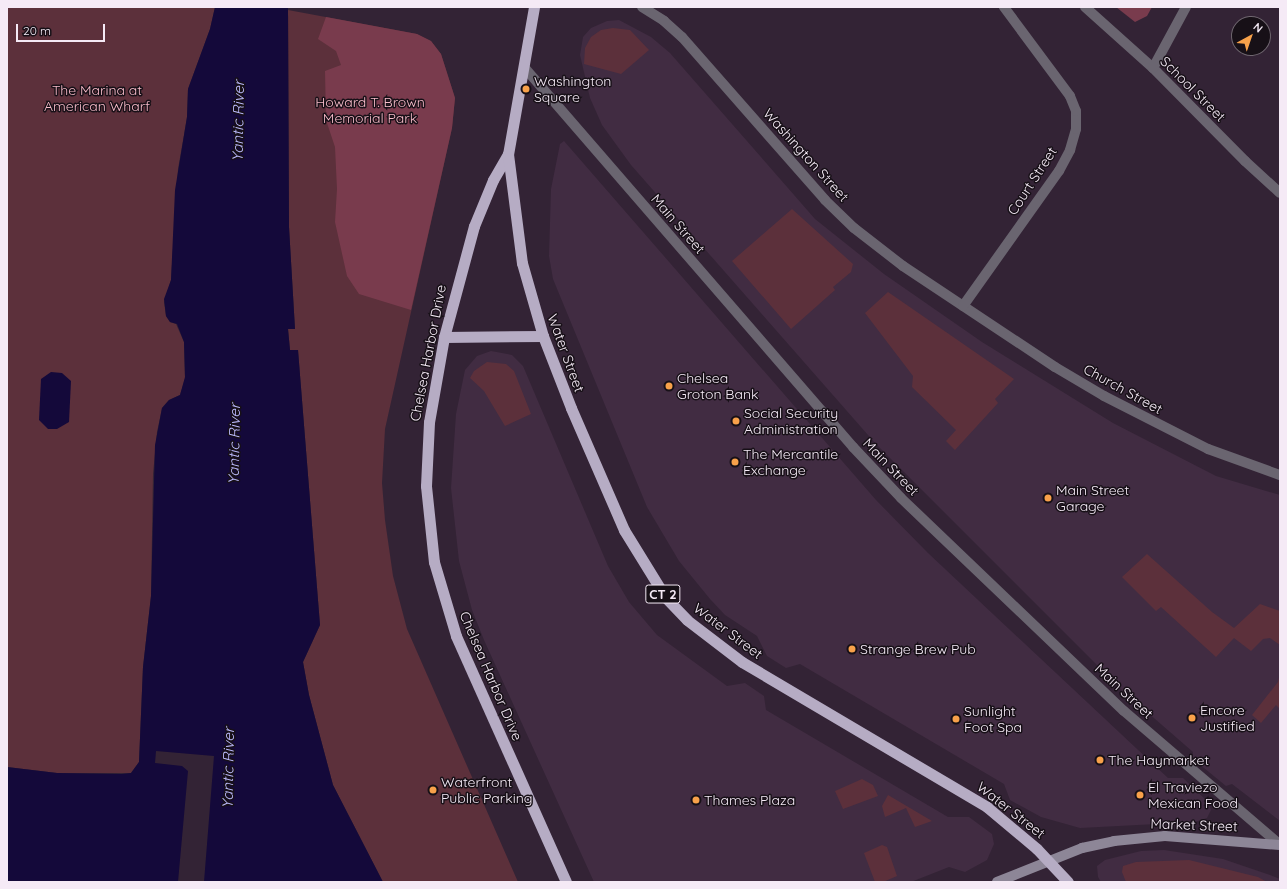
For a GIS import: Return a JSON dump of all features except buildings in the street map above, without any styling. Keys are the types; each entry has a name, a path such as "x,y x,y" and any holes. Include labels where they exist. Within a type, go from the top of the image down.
{"highway":[{"name":"Chelsea Harbor Drive","path":"534,7 508,154 493,180 477,220 444,337 427,444 427,507 434,562 446,607 462,652 566,882"},
{"name":"Water Street","path":"508,154 522,264 543,336 571,408 624,530 655,582 676,609 706,636 749,666 983,804 1049,861 1068,882"},
{"path":"444,337 543,336"}],"main road":[{"name":"Market Street","path":"996,882 1100,843 1140,838 1192,837 1279,844"}],"street":[{"name":"Washington Street","path":"642,7 664,21 682,37 826,200 854,228 904,266 964,306"},
{"name":"Court Street","path":"964,306 1059,171 1070,150 1076,129 1076,111 1070,96 1004,7"},
{"name":"School Street","path":"1085,7 1153,68 1245,162 1280,193"},
{"path":"1153,68 1186,7"},
{"name":"Main Street","path":"524,67 853,447 901,498 1124,710 1279,844"},
{"name":"Church Street","path":"964,306 1055,367 1129,409 1208,449 1280,475"}],"shaded area":[{"path":"619,20 651,37 670,53 815,219 884,274 982,342 1113,423 1216,476 1280,495 1280,821 1232,784 1226,786 1193,759 1193,752 1124,692 875,443 631,165 602,125 590,98 580,55 583,37 591,28 607,21"},
{"path":"564,141 876,500 928,553 1168,778 1183,778 1208,802 1211,810 1207,818 1195,822 1080,828 1041,817 1010,800 1004,784 800,664 786,668 767,656 757,636 725,615 679,561 647,507 553,279 549,256 551,189 560,144"},
{"path":"491,351 512,355 523,366 608,566 629,602 657,635 727,686 745,683 764,696 766,710 948,817 969,817 992,834 994,844 987,860 965,872 949,867 911,882 594,882 484,640 472,610 459,561 451,488 456,414 465,370 477,356"},
{"path":"1164,850 1223,859 1280,879 1280,882 1101,882 1098,877 1097,866 1105,860 1141,851"}],"green space":[{"name":"The Marina at American Wharf","path":"7,7 215,7 210,29 188,89 187,117 178,169 171,280 164,302 166,316 170,322 176,324 184,342 185,379 180,395 169,400 162,408 157,432 153,474 151,596 143,667 139,762 131,773 57,773 7,767"},
{"path":"1116,7 1152,7 1147,16 1135,22"},
{"name":"Howard T. Brown Memorial Park","path":"288,10 417,34 431,41 441,54 455,98 452,128 385,429 382,483 385,520 393,576 407,629 518,882 383,882 333,785 309,695 303,662 320,625 298,350 290,350 288,329 295,329 289,227"},
{"path":"326,17 417,34 431,41 441,54 455,98 452,128 411,310 359,294 347,276 335,222 337,189 335,147 326,120 325,71 341,65 336,51 318,39"},
{"path":"613,28 630,30 649,50 621,74 584,64 585,48 591,37 601,30"},
{"path":"792,209 853,264 851,272 833,287 835,290 791,329 732,261"},
{"path":"888,292 1014,379 995,399 998,403 955,450 946,441 956,430 912,387 913,376 865,313"},
{"path":"487,362 506,364 514,371 531,414 505,426 484,391 470,378 474,371"},
{"path":"1147,554 1212,612 1234,628 1260,604 1280,611 1280,645 1270,638 1263,639 1251,651 1234,638 1216,657 1161,607 1156,611 1122,577"},
{"path":"1280,673 1280,709 1276,705 1261,723 1252,715 1278,682"},
{"path":"862,779 873,785 878,796 843,809 835,791"},
{"path":"888,795 932,821 915,827 906,808 885,817 882,806"},
{"path":"882,845 887,847 897,876 883,882 875,882 864,853"},
{"path":"1189,860 1258,877 1267,882 1126,882 1122,872 1123,866 1136,862"}],"water":[{"name":"Yantic River","path":"215,7 288,7 289,227 295,329 288,329 290,350 298,350 320,625 303,662 309,695 333,785 383,882 7,882 7,767 57,773 122,774 131,773 139,762 143,667 151,596 155,445 162,408 169,400 180,395 185,377 184,342 177,324 170,322 166,316 164,299 171,280 175,190 187,117 188,89 210,29"},
{"path":"51,372 62,373 71,381 69,422 57,429 48,429 39,420 41,379"}],"pier":[{"path":"156,751 214,756 204,882 178,882 188,771 182,766 155,763"}],"place":[{"name":"Washington Square","path":"526,89"},
{"name":"Chelsea Groton Bank","path":"669,386"},
{"name":"Social Security Administration","path":"736,421"},
{"name":"The Mercantile Exchange","path":"735,462"},
{"name":"Main Street Garage","path":"1048,498"},
{"name":"Strange Brew Pub","path":"852,649"},
{"name":"Encore Justified","path":"1192,718"},
{"name":"Sunlight Foot Spa","path":"956,719"},
{"name":"The Haymarket","path":"1100,760"},
{"name":"Waterfront Public Parking","path":"433,790"},
{"name":"El Traviezo Mexican Food","path":"1140,795"},
{"name":"Thames Plaza","path":"696,800"}]}
